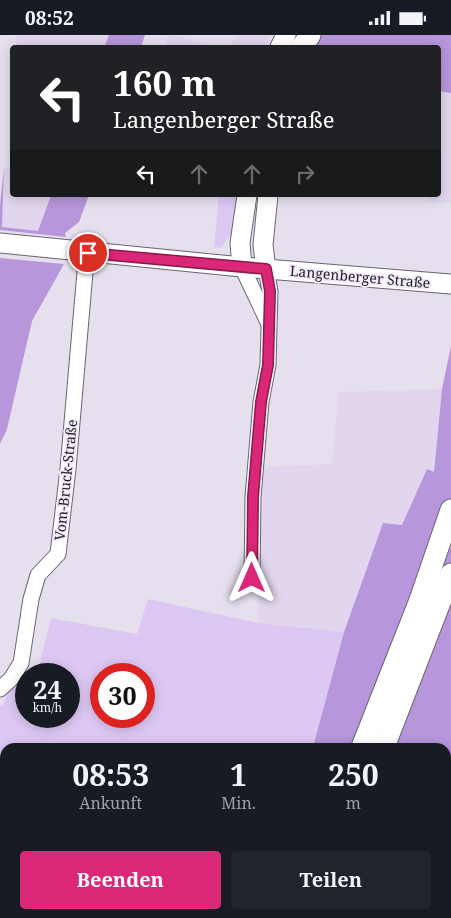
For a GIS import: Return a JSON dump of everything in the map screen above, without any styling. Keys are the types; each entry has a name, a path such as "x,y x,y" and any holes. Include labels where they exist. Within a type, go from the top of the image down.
{"highway":[{"path":"364,743 420,600 451,510"},
{"path":"386,743 451,574"}],"main road":[{"path":"242,267 240,243 247,197"},
{"path":"266,269 263,245 268,197"},
{"name":"Langenberger Straße","path":"0,243 65,251 451,284"}],"street":[{"name":"Vom-Bruck-Straße","path":"0,689 16,673 21,663 31,599 38,575 58,554 68,469 88,253"},
{"path":"242,267 269,326"},
{"path":"252,578 253,497 261,402 268,365 270,291 266,269"}],"shaded area":[{"path":"16,35 109,35 105,45 16,45"},
{"path":"109,35 145,35 142,45 105,45"},
{"path":"168,35 172,35 212,45 165,45"},
{"path":"238,35 270,35 267,45 230,45"},
{"path":"319,35 451,35 451,93 441,91 441,45 312,45"},
{"path":"441,91 451,93 451,203 431,202 427,197 441,197"},
{"path":"4,168 10,169 10,197 50,197 38,231 2,227"},
{"path":"4,168 2,227 38,231 50,197 88,197 79,222 65,233 66,237 0,230 0,205"},
{"path":"219,197 237,197 232,232 221,248 214,247"},
{"path":"0,258 64,264 32,321 7,429 0,444"},
{"path":"451,346 451,743 314,743 344,632 383,523 402,525 427,469 434,472 442,389"},
{"path":"442,389 434,472 427,469 402,525 383,523 344,632 258,623 261,467 332,464 339,392"},
{"path":"148,599 258,623 344,632 314,743 0,743 0,705 2,706 9,690 15,685 15,728 80,728 80,663 40,663 51,618 137,634"}],"route":[{"path":"88,253 266,269 270,291 268,365 261,402 253,497 252,578"}]}
